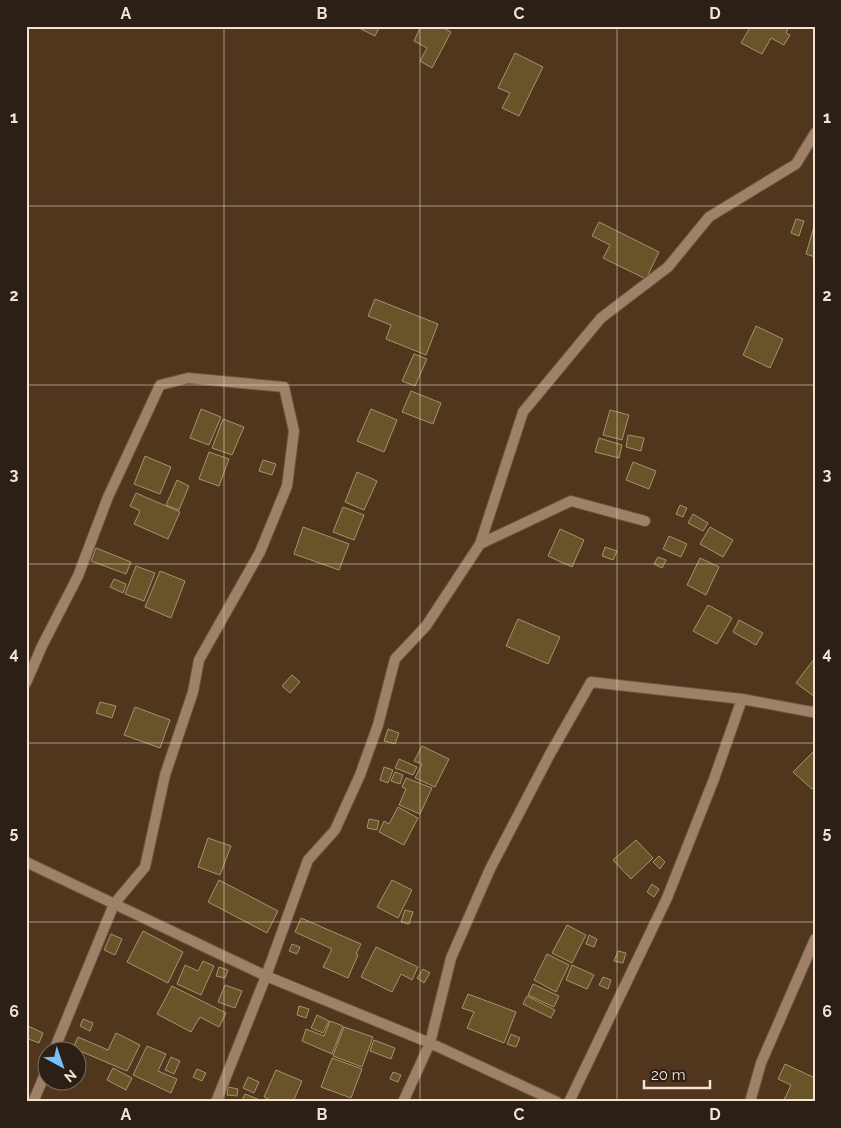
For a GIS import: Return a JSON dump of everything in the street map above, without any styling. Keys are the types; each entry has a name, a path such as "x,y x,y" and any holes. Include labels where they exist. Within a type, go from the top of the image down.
{"street":[{"path":"216,1102 266,976 308,860 335,830 360,775 378,725 395,658 426,626 480,544 523,412 600,318 668,267 709,217 796,164 815,133"},
{"path":"26,683 42,646 78,576 108,496 160,385 188,378 284,387 294,431 287,486 260,552 199,660 193,692 165,775 145,867 114,904 58,1040"},
{"path":"480,544 571,501 645,521"},
{"path":"403,1102 430,1043 451,958 490,869 550,754 591,682 742,698 812,712 815,711"},
{"path":"569,1102 667,898 714,779 742,698"},
{"path":"26,862 266,976 430,1043 557,1102"},
{"path":"750,1102 761,1063 815,939"},
{"path":"33,1102 38,1090"}],"building":[{"path":"355,26 380,26 375,36"},
{"path":"421,26 440,26 451,32 432,68 420,61 427,48 414,41"},
{"path":"751,26 789,26 786,33 790,35 784,45 771,38 762,54 741,43"},
{"path":"515,53 543,67 519,116 502,108 510,93 498,88"},
{"path":"796,219 804,221 799,236 791,233"},
{"path":"599,222 659,252 646,279 603,258 610,245 592,236"},
{"path":"815,223 815,257 806,254"},
{"path":"375,299 438,324 426,355 386,339 391,325 368,316"},
{"path":"756,326 783,339 770,368 743,355"},
{"path":"414,354 427,359 415,386 402,381"},
{"path":"411,391 441,403 433,424 402,412"},
{"path":"201,409 221,417 209,445 190,438"},
{"path":"371,409 397,420 384,452 357,441"},
{"path":"610,410 629,415 622,440 603,435"},
{"path":"223,419 244,427 232,455 212,448"},
{"path":"628,435 644,438 641,451 626,447"},
{"path":"599,438 622,445 619,458 595,452"},
{"path":"209,452 229,459 219,486 199,479"},
{"path":"145,456 171,467 160,494 134,484"},
{"path":"263,460 276,464 272,475 259,471"},
{"path":"633,462 656,471 649,489 626,480"},
{"path":"357,472 377,481 364,510 345,502"},
{"path":"177,480 189,486 179,510 166,505"},
{"path":"136,493 180,512 168,539 134,524 140,511 130,506"},
{"path":"680,505 687,508 683,517 676,514"},
{"path":"343,507 364,515 354,540 333,532"},
{"path":"693,514 708,523 703,531 688,523"},
{"path":"303,527 349,544 339,570 294,554"},
{"path":"710,527 733,540 723,557 700,544"},
{"path":"560,529 584,540 572,567 548,556"},
{"path":"669,536 687,544 681,557 663,549"},
{"path":"605,547 617,551 613,560 602,556"},
{"path":"96,548 131,562 126,574 91,561"},
{"path":"658,557 666,560 662,568 654,564"},
{"path":"700,558 719,567 706,595 687,585"},
{"path":"136,566 155,573 144,601 125,594"},
{"path":"160,571 185,581 171,618 145,607"},
{"path":"114,579 126,584 123,593 110,587"},
{"path":"708,605 732,618 717,644 693,631"},
{"path":"518,619 560,637 548,664 506,646"},
{"path":"739,620 763,633 756,645 733,632"},
{"path":"815,659 815,697 796,683"},
{"path":"292,675 300,682 290,693 282,686"},
{"path":"100,702 116,706 112,718 96,713"},
{"path":"135,707 170,720 160,748 124,735"},
{"path":"388,729 399,733 395,744 384,741"},
{"path":"422,746 449,759 435,787 415,778 422,764 414,761"},
{"path":"815,750 815,786 812,789 793,772"},
{"path":"399,759 417,767 413,775 395,768"},
{"path":"384,767 393,770 388,783 380,780"},
{"path":"395,772 403,775 400,784 391,781"},
{"path":"406,778 432,788 420,814 399,805 406,789 402,787"},
{"path":"398,807 418,818 404,845 379,832 384,821 389,824"},
{"path":"369,819 379,821 377,830 367,828"},
{"path":"208,838 231,846 220,875 198,867"},
{"path":"636,840 653,858 631,879 613,860"},
{"path":"659,856 665,862 660,869 653,862"},
{"path":"219,880 278,911 267,933 208,902"},
{"path":"392,880 412,890 398,918 377,907"},
{"path":"652,884 659,889 654,897 647,892"},
{"path":"405,910 413,912 409,924 401,922"},
{"path":"301,918 361,944 348,978 323,967 332,949 295,932"},
{"path":"567,925 586,935 572,963 552,953"},
{"path":"143,931 183,952 168,983 127,962"},
{"path":"111,934 122,939 115,955 104,950"},
{"path":"589,935 597,939 594,947 586,944"},
{"path":"292,944 300,947 297,954 289,951"},
{"path":"376,947 418,967 412,980 401,974 392,992 361,977"},
{"path":"618,951 626,953 623,963 614,961"},
{"path":"547,954 569,965 556,992 534,980"},
{"path":"203,961 214,966 201,995 177,984 185,965 198,971"},
{"path":"572,965 594,975 587,989 566,980"},
{"path":"219,967 228,970 225,978 216,976"},
{"path":"423,969 430,973 424,983 417,978"},
{"path":"603,977 611,980 608,989 599,985"},
{"path":"533,984 559,996 554,1007 528,995"},
{"path":"225,985 242,991 235,1008 218,1002"},
{"path":"172,986 226,1013 219,1027 200,1017 191,1032 157,1014"},
{"path":"468,994 516,1012 504,1043 467,1028 474,1012 462,1008"},
{"path":"527,996 555,1010 551,1018 523,1004"},
{"path":"299,1006 309,1009 306,1018 297,1015"},
{"path":"317,1015 329,1021 323,1033 311,1028"},
{"path":"83,1019 93,1023 90,1031 80,1026"},
{"path":"330,1021 343,1026 332,1054 302,1041 306,1029 324,1036"},
{"path":"26,1025 43,1033 38,1043 26,1038"},
{"path":"344,1027 373,1037 362,1067 333,1056"},
{"path":"116,1033 140,1045 127,1071 88,1054 88,1041 108,1050"},
{"path":"511,1034 520,1038 516,1047 507,1044"},
{"path":"374,1040 395,1048 391,1059 370,1051"},
{"path":"147,1046 166,1054 158,1071 177,1079 171,1093 133,1075"},
{"path":"171,1057 180,1061 174,1074 165,1070"},
{"path":"332,1058 362,1069 351,1098 321,1087"},
{"path":"785,1064 815,1078 815,1102 784,1100 791,1085 778,1079"},
{"path":"113,1068 132,1078 126,1090 107,1080"},
{"path":"197,1069 206,1073 202,1081 193,1077"},
{"path":"276,1070 302,1081 293,1102 275,1102 264,1097"},
{"path":"393,1072 401,1075 398,1082 390,1079"},
{"path":"248,1077 259,1082 254,1093 243,1088"},
{"path":"228,1087 238,1089 237,1096 227,1095"},
{"path":"245,1094 265,1102 241,1102"}]}
